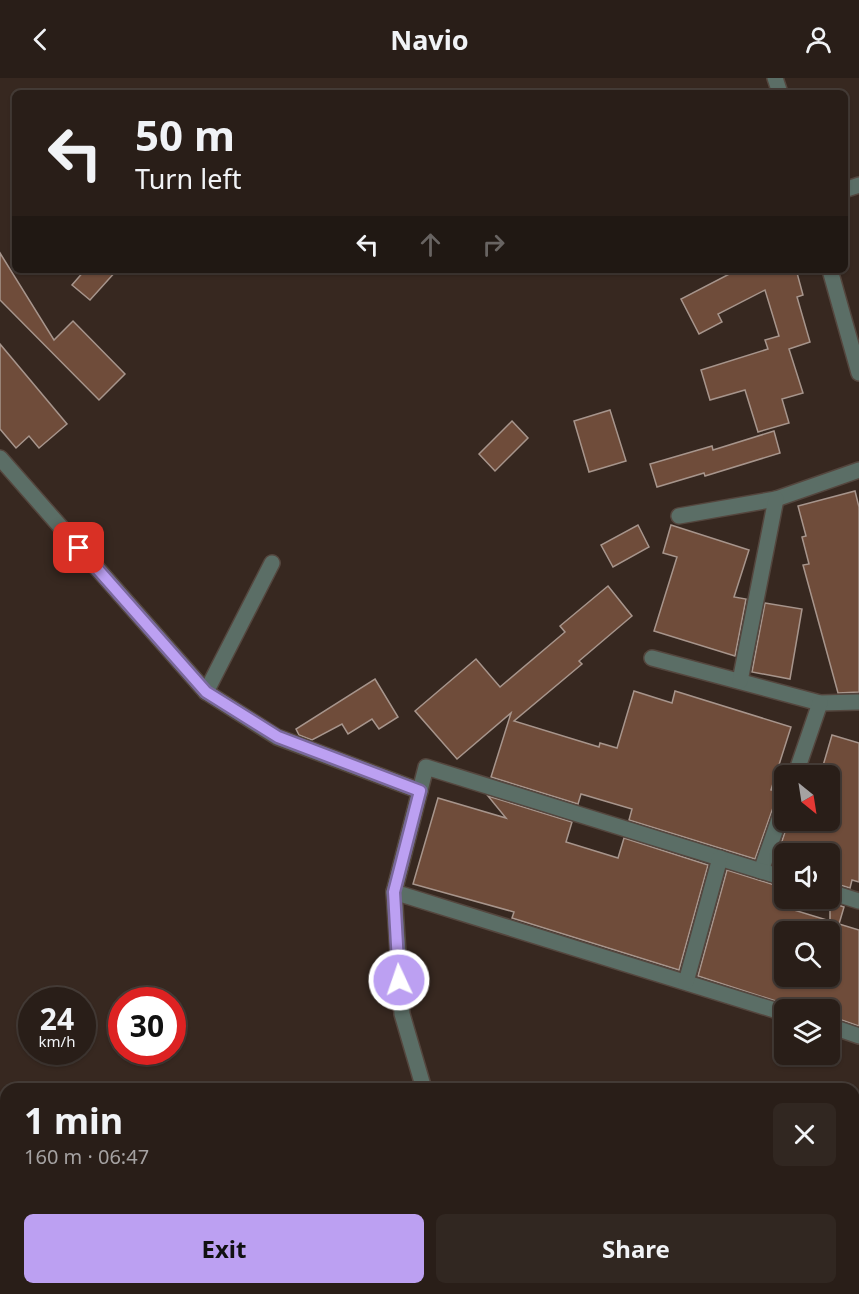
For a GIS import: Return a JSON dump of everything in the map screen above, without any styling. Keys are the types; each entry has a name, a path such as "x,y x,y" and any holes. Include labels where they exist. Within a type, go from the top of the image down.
{"street":[{"path":"831,273 859,373"},
{"path":"0,458 206,692 278,737 420,791"},
{"path":"679,516 777,499 859,470"},
{"path":"740,681 777,499"},
{"path":"206,692 272,563"},
{"path":"652,658 820,703 859,702"},
{"path":"799,765 820,703"},
{"path":"422,1083 402,1014 394,892 426,767 774,875"},
{"path":"761,871 775,831"},
{"path":"686,982 720,858"},
{"path":"394,892 774,1009"},
{"path":"840,895 859,901"},
{"path":"840,1029 859,1036"}],"building":[{"path":"0,253 54,340 73,321 125,374 99,400 0,300"},
{"path":"82,273 114,273 90,300 72,285"},
{"path":"731,273 797,273 803,295 797,297 810,342 789,349 803,393 782,399 789,423 758,432 745,390 710,400 701,370 768,349 765,340 779,336 765,290 718,314 722,322 699,334 681,299"},
{"path":"0,344 67,424 39,448 29,436 16,448 0,429"},
{"path":"610,410 626,461 589,472 574,421"},
{"path":"512,421 528,438 495,471 479,454"},
{"path":"774,431 780,453 705,476 704,473 657,487 650,464 712,446 713,450"},
{"path":"855,491 859,507 859,692 838,693 803,565 809,564 802,537 806,536 798,506"},
{"path":"638,525 649,547 613,567 601,545"},
{"path":"671,525 749,550 734,597 746,599 735,656 654,631 677,557 663,553"},
{"path":"608,586 632,616 579,661 582,664 514,721 599,747 600,743 617,748 634,691 672,703 675,691 791,727 779,765 774,765 774,781 771,790 774,790 774,805 755,859 629,820 632,809 581,794 578,804 491,777 511,713 457,759 415,711 476,659 500,687 565,632 560,626"},
{"path":"765,603 802,609 790,679 752,672"},
{"path":"375,679 398,717 379,729 372,719 348,734 342,724 312,740 299,735 296,729"},
{"path":"832,735 859,743 859,882 852,880 850,888 840,885 840,843 781,843 785,831 840,831 840,765 823,765"},
{"path":"488,796 572,822 566,842 618,858 624,838 708,865 679,970 512,918 514,912 413,884 438,798 506,818"},
{"path":"727,870 774,885 774,909 791,909 830,921 774,921 774,987 840,987 840,924 859,930 859,1026 840,1019 840,999 774,1000 698,976"},
{"path":"840,906 844,907 840,921 830,921 830,909 840,909"}],"route":[{"path":"79,548 206,692 278,737 420,791 394,892 399,980"}]}
